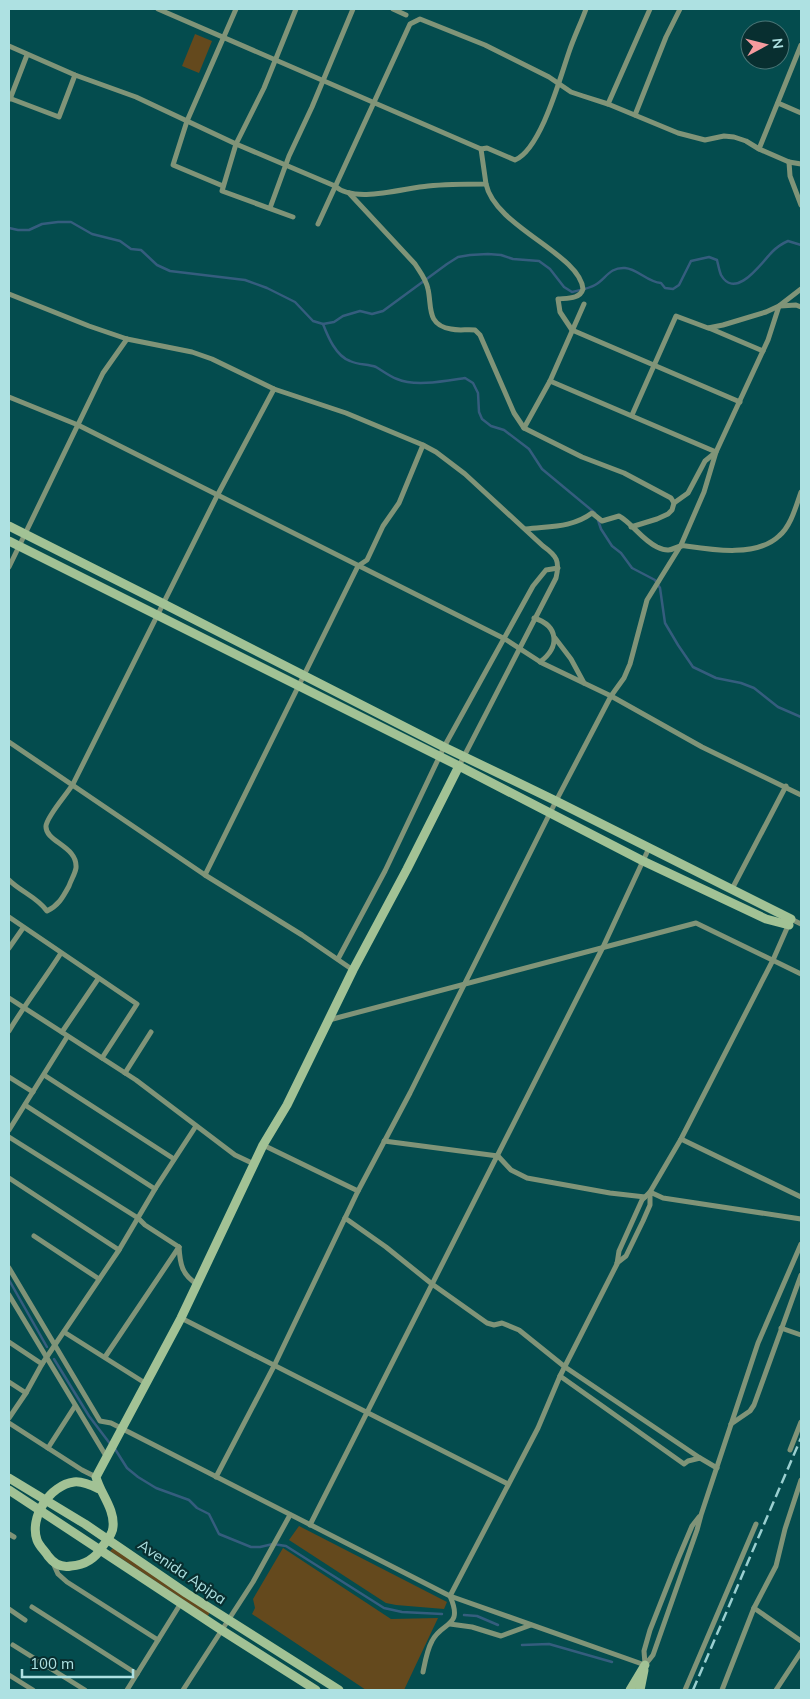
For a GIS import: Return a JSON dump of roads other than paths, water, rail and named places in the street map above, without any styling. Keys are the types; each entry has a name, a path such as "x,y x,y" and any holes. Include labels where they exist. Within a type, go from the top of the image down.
{"street":[{"path":"158,9 225,36 481,149 487,148 515,160 520,158 541,129 586,9"},
{"path":"173,15 176,9"},
{"path":"223,186 173,165 187,120 236,9"},
{"path":"293,217 222,191 236,144 276,59 296,9"},
{"path":"270,208 297,137 324,80 353,9"},
{"path":"393,9 406,15"},
{"path":"608,104 650,9"},
{"path":"635,115 666,37 680,9"},
{"path":"318,224 410,24 420,19 485,45 549,76 572,92 608,104 678,133 705,140 729,136 746,141 789,162 801,164"},
{"path":"9,46 75,75 115,88 236,144 335,186 343,192 374,194 428,186 486,184"},
{"path":"759,149 801,48"},
{"path":"27,55 10,98 59,117 75,75"},
{"path":"778,103 801,113"},
{"path":"481,149 486,184 492,198 507,218 548,248 579,277 583,289 581,294 576,297 558,300 560,312 572,330 740,402"},
{"path":"789,162 790,176 801,205"},
{"path":"349,193 415,264 424,277 435,322 451,329 475,330 480,335 514,413 524,428 582,457 624,473 671,498 674,503"},
{"path":"708,328 766,312 779,306 801,289"},
{"path":"9,294 89,326 212,360 274,389 346,413 423,445 457,468 553,553 558,568 556,578 407,869 353,970 287,1105 263,1145 180,1318 96,1477 99,1489 106,1500 111,1514 113,1528 108,1539 101,1550 90,1560 67,1567 54,1563"},
{"path":"524,428 550,381 584,304"},
{"path":"779,306 796,305 801,307"},
{"path":"216,1477 274,1366 358,1191 410,1093 556,801 611,696 627,672 647,600 681,545 704,492 716,452 776,321 779,306"},
{"path":"632,415 676,316 763,352"},
{"path":"9,567 103,372 127,338"},
{"path":"550,381 716,452"},
{"path":"9,880 19,889 34,897 47,911 55,908 63,898 76,870 76,862 69,850 51,836 46,827 73,784 217,496 274,389"},
{"path":"9,397 78,425 505,639 540,662 611,696 702,746 801,795"},
{"path":"205,875 358,566 367,560 384,526 399,502 423,445"},
{"path":"631,527 668,514 672,510 674,503 686,496 706,461 716,452"},
{"path":"526,529 562,526 592,514 602,521 619,516 625,519 645,540 667,551 681,545 712,550 763,546 779,536 794,511 801,492"},
{"path":"9,526 444,747 650,848 790,922"},
{"path":"9,541 459,766 644,861 766,919 801,924"},
{"path":"338,959 385,871 444,747 542,573 546,570 558,568"},
{"path":"534,618 547,624 552,630 554,636 571,659 584,684"},
{"path":"540,662 553,649 554,636"},
{"path":"9,742 205,875 302,935 353,970"},
{"path":"732,890 786,786"},
{"path":"310,1525 603,947 650,848"},
{"path":"9,917 136,1004 102,1058"},
{"path":"423,1672 432,1641 453,1619 453,1604 450,1596 538,1428 560,1376 617,1264 619,1251 642,1200 650,1192 681,1139 773,960 790,922"},
{"path":"328,1020 696,923 801,974"},
{"path":"9,948 23,928"},
{"path":"9,1030 61,953"},
{"path":"62,1032 98,978"},
{"path":"9,998 102,1058 235,1154 254,1164"},
{"path":"125,1074 151,1032"},
{"path":"9,1130 67,1037"},
{"path":"44,1075 174,1159"},
{"path":"9,1077 33,1092"},
{"path":"25,1105 155,1189"},
{"path":"9,1418 42,1364 119,1250 155,1189 196,1126"},
{"path":"9,1137 138,1218 145,1225 179,1247"},
{"path":"681,1139 801,1197"},
{"path":"384,1141 498,1156 511,1170 527,1178 610,1193 645,1197"},
{"path":"263,1145 358,1191"},
{"path":"9,1178 119,1250"},
{"path":"650,1192 663,1198 801,1220"},
{"path":"617,1264 626,1256 643,1221 650,1205 650,1192"},
{"path":"345,1218 487,1323 494,1325 502,1323 520,1330 565,1367 717,1468"},
{"path":"34,1236 99,1279"},
{"path":"637,1689 645,1665 653,1655 697,1530 758,1342 801,1244"},
{"path":"179,1247 180,1265 184,1273 197,1284"},
{"path":"104,1357 179,1247"},
{"path":"9,1268 100,1421 111,1423 450,1596 645,1665"},
{"path":"730,1424 750,1411 754,1405 801,1274"},
{"path":"9,1295 106,1456"},
{"path":"180,1318 508,1484"},
{"path":"781,1328 801,1335"},
{"path":"64,1332 145,1383"},
{"path":"9,1342 42,1364"},
{"path":"560,1376 684,1464 700,1458"},
{"path":"9,1382 26,1393"},
{"path":"48,1448 75,1406"},
{"path":"790,1450 801,1422"},
{"path":"9,1423 96,1477"},
{"name":"Avenida Apipa","path":"9,1478 108,1539 186,1593 339,1690"},
{"path":"722,1690 754,1608 776,1566 784,1529 801,1480"},
{"path":"99,1489 82,1482 73,1482 60,1486 46,1500 40,1510 35,1524 37,1540 54,1563 58,1574 67,1582 158,1640"},
{"name":"Avenida Apipa","path":"9,1490 316,1690"},
{"path":"645,1665 644,1651 650,1630 692,1526 701,1514"},
{"path":"184,1690 253,1582 290,1515"},
{"path":"685,1690 756,1524"},
{"path":"127,1690 181,1602"},
{"path":"32,1607 137,1674"},
{"path":"754,1608 801,1641"},
{"path":"9,1609 25,1620"},
{"path":"450,1624 472,1627 501,1636 531,1625"},
{"path":"13,1646 85,1690"},
{"path":"776,1690 801,1652"},
{"path":"9,1675 33,1690"}],"waterway":[{"path":"9,228 29,230 42,224 71,222 92,234 120,241 131,249 141,250 157,265 170,271 245,280 267,288 295,302 313,321 323,324 334,322 343,316 360,311 372,314 383,311 447,264 458,257 470,255 501,255 513,259 539,261 550,269 564,287 572,292 599,283 611,271 620,268 630,269 661,283 665,288 673,289 679,285 691,261 709,257 717,260 721,275 727,282 734,284 748,277 783,243 788,241 801,245"},
{"path":"323,324 330,340 345,359 376,367 397,379 412,383 430,383 465,378 473,383 478,393 479,412 482,419 491,426 504,430 529,449 542,469 595,513"},
{"path":"598,520 601,529 612,546 621,553 632,568 655,580 660,588 665,623 693,667 716,678 741,683 754,688 778,707 801,717"},
{"path":"9,1280 47,1347"},
{"path":"54,1359 89,1416 111,1445"},
{"path":"115,1449 127,1468 138,1477 156,1488 189,1500 197,1508 209,1514 219,1534 251,1547 273,1544 286,1546 384,1608 402,1612 442,1614"},
{"path":"464,1615 477,1616 498,1625"},
{"path":"522,1645 549,1644 612,1662"}],"railway":[{"path":"693,1690 801,1438"}]}
